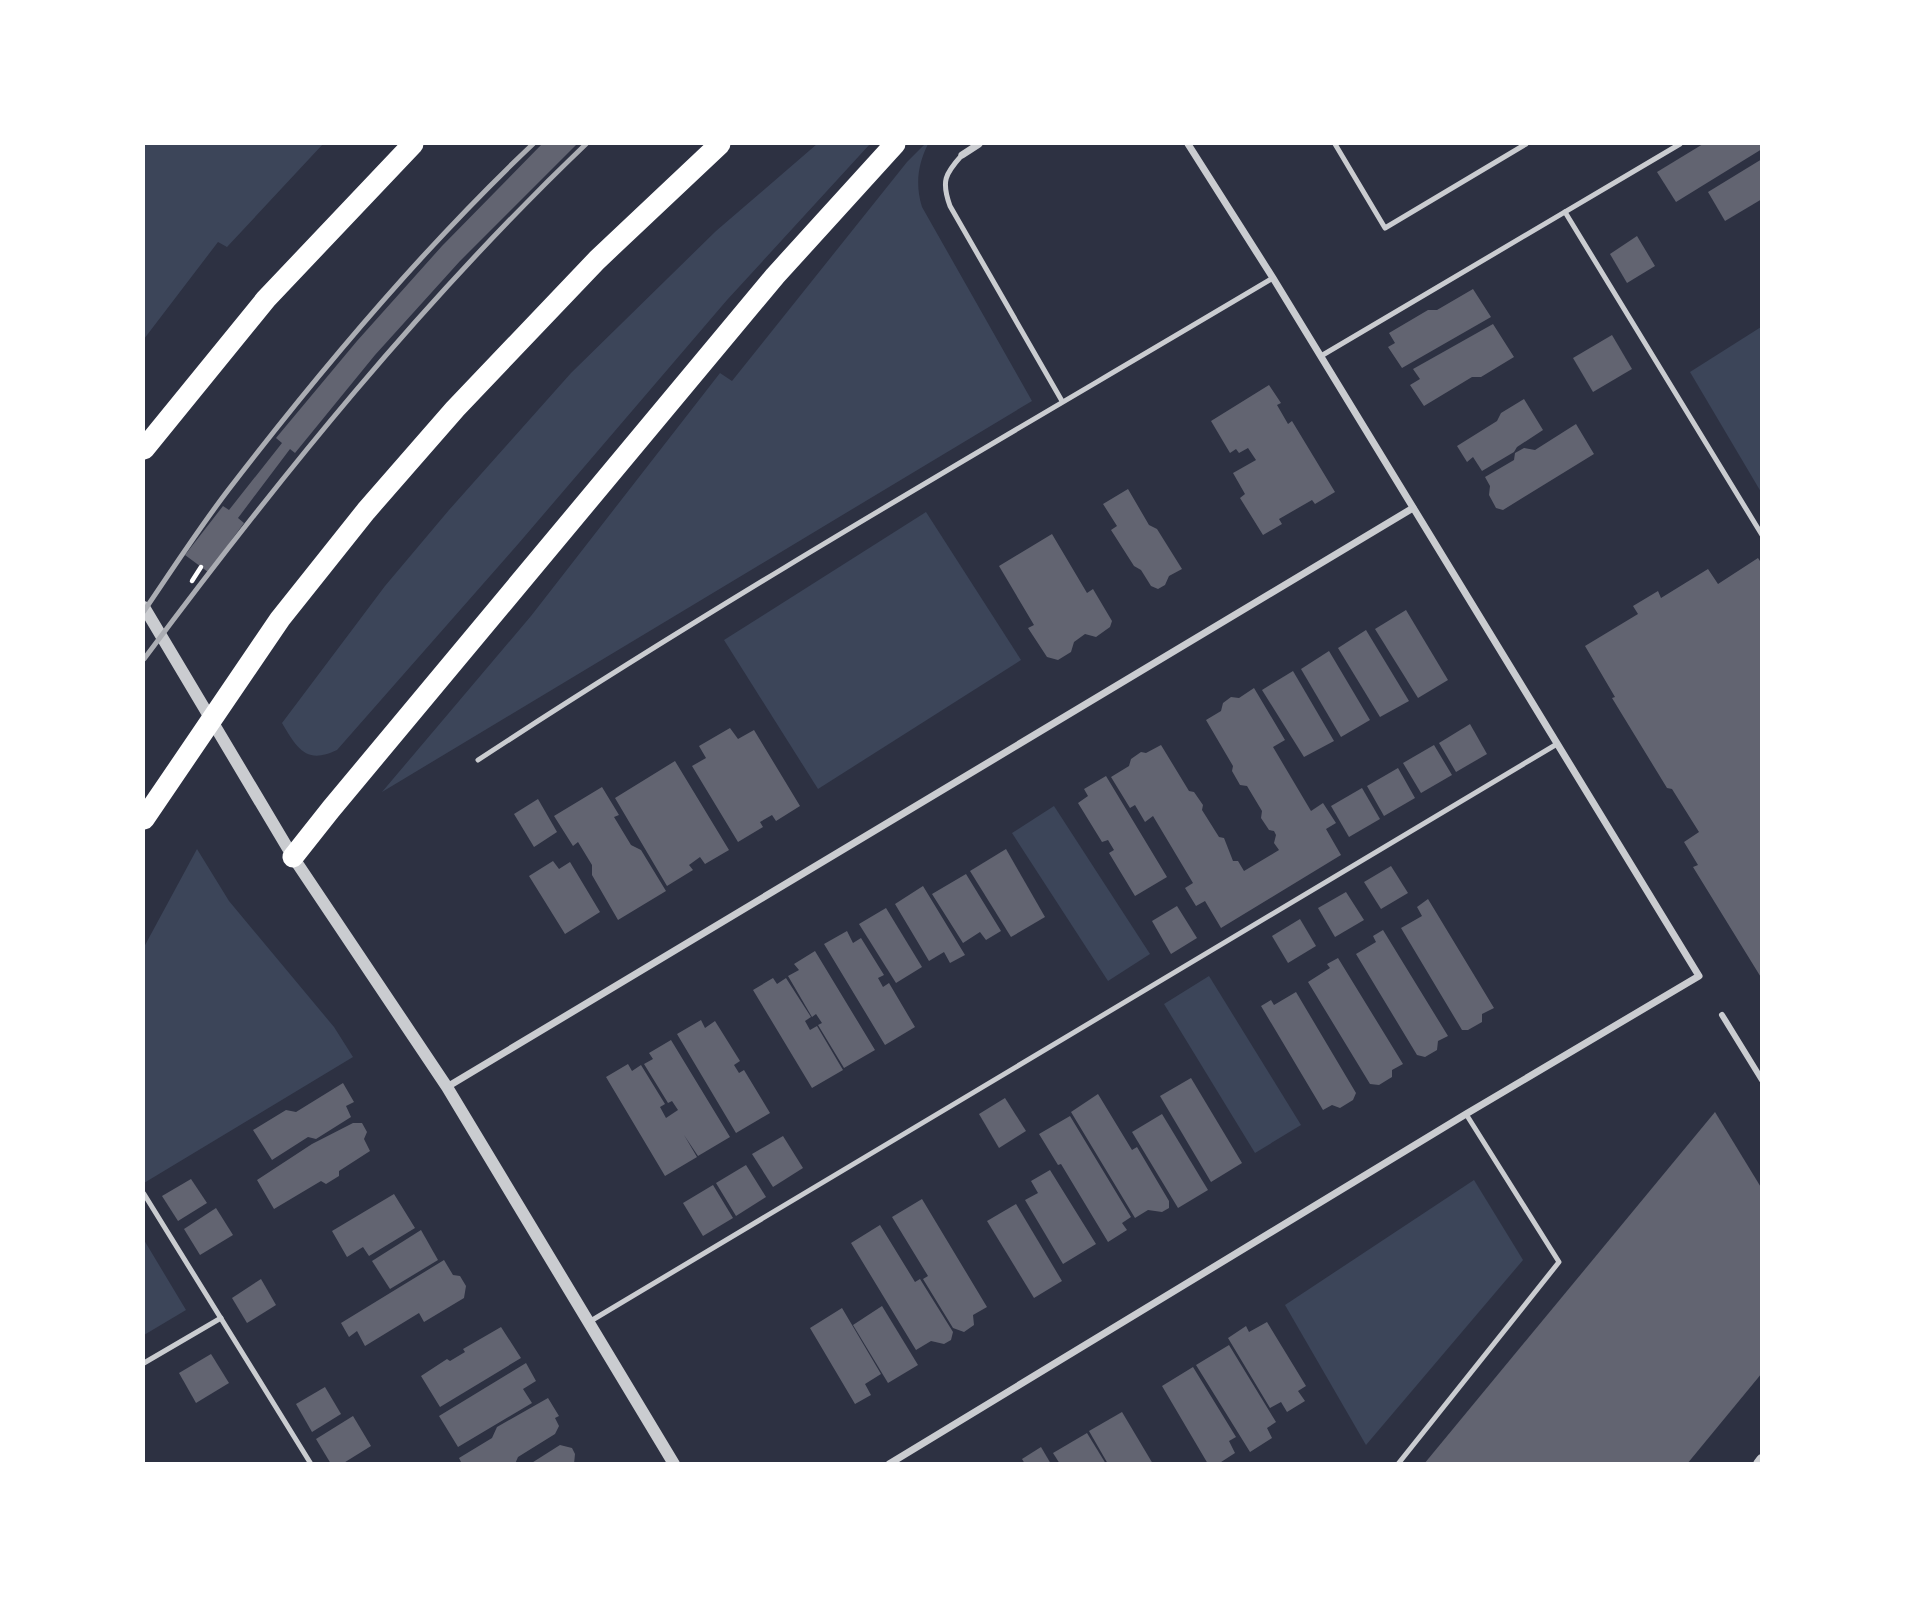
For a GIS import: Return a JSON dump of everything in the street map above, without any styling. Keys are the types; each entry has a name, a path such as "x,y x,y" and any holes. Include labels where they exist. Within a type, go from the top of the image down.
{"highway":[{"path":"144,449 266,299 413,144"},
{"path":"144,819 280,619 366,511 455,409 597,260 720,144"},
{"path":"293,857 775,276 895,144"}],"street":[{"path":"962,155 979,144"},
{"path":"889,1464 1699,976 1321,356 1188,144"},
{"path":"447,1087 1413,509"},
{"path":"144,607 293,857 447,1087 674,1464"},
{"path":"1722,1015 1762,1080"}],"lane":[{"path":"1335,144 1385,228 1526,144"},
{"path":"1321,356 1680,144"},
{"path":"962,155 947,172 944,190 950,206 1062,401"},
{"path":"1565,212 1762,535"},
{"path":"478,760 560,706 917,487 1273,278"},
{"path":"589,1322 1557,744"},
{"path":"1398,1464 1559,1262 1466,1114"},
{"path":"144,1194 311,1464"},
{"path":"144,1363 221,1318"}],"path":[{"path":"192,581 201,567"}],"shaded area":[{"path":"144,144 323,144 227,247 218,242 144,339"},
{"path":"817,144 870,144 727,300 337,750 317,756 304,752 282,723 385,586 449,510 571,373 716,231"},
{"path":"928,144 918,182 922,207 1032,401 382,792 531,616 720,373 732,381 907,162"},
{"path":"1761,327 1761,492 1690,372"},
{"path":"926,512 1021,660 818,789 724,640"},
{"path":"1054,806 1150,954 1108,981 1012,833"},
{"path":"197,849 229,901 334,1027 353,1057 144,1183 144,947"},
{"path":"1209,976 1301,1125 1255,1153 1164,1004"},
{"path":"1474,1180 1523,1260 1366,1445 1285,1305"},
{"path":"144,1240 186,1310 144,1335"}],"building":[{"path":"542,144 577,144 460,261 375,355 295,453 290,449 238,518 244,523 208,572 185,555 223,506 229,510 282,443 276,438 357,341 442,246"},
{"path":"1703,144 1762,144 1762,149 1676,202 1657,172"},
{"path":"1762,159 1762,199 1725,221 1708,192"},
{"path":"1637,236 1655,266 1627,283 1610,254"},
{"path":"1473,289 1491,317 1402,368 1388,347 1395,343 1389,333 1428,310 1437,310"},
{"path":"1493,324 1514,357 1481,377 1472,377 1424,406 1410,385 1420,379 1413,369"},
{"path":"1612,335 1632,369 1593,392 1573,358"},
{"path":"1269,385 1281,403 1277,405 1288,424 1292,421 1335,492 1315,504 1312,500 1279,519 1282,524 1263,535 1240,498 1245,494 1233,473 1256,460 1248,448 1239,453 1236,449 1230,453 1211,421"},
{"path":"1524,399 1543,430 1482,471 1473,457 1467,462 1457,446 1497,421 1501,413"},
{"path":"1576,424 1594,454 1503,510 1496,508 1489,495 1490,486 1485,477 1514,460 1515,453 1524,448 1535,450"},
{"path":"1128,489 1149,525 1157,529 1182,569 1169,576 1165,585 1158,589 1151,586 1141,570 1134,566 1111,530 1117,526 1103,504"},
{"path":"1052,534 1087,593 1093,589 1112,621 1110,627 1096,637 1085,634 1074,642 1071,652 1058,660 1047,657 1028,628 1034,625 999,566"},
{"path":"1758,558 1762,564 1762,979 1693,867 1698,865 1684,842 1699,832 1672,789 1667,788 1612,698 1615,697 1585,646 1638,614 1633,606 1658,591 1661,598 1708,569 1718,584"},
{"path":"1406,610 1448,680 1418,698 1375,629"},
{"path":"1366,630 1409,701 1380,717 1338,648"},
{"path":"1329,651 1370,720 1341,737 1301,669"},
{"path":"1293,671 1334,741 1304,757 1262,690"},
{"path":"1254,688 1285,740 1273,747 1311,811 1323,803 1336,823 1326,829 1341,855 1221,928 1205,901 1196,906 1185,888 1193,883 1153,816 1145,822 1135,805 1130,808 1111,777 1129,766 1131,759 1141,752 1146,753 1161,745 1189,791 1194,792 1203,805 1202,810 1219,837 1224,838 1233,861 1238,861 1244,871 1279,850 1274,843 1274,831 1269,830 1261,818 1262,811 1247,786 1240,785 1232,771 1233,766 1206,720 1221,711 1223,703 1231,697 1239,698"},
{"path":"1470,724 1487,754 1456,772 1439,743"},
{"path":"730,728 738,739 754,730 800,806 776,821 772,815 760,822 763,827 738,842 692,766 706,758 699,746"},
{"path":"1434,745 1452,775 1421,793 1403,763"},
{"path":"675,761 729,850 705,864 700,857 689,865 693,870 667,886 615,798"},
{"path":"1398,768 1415,798 1384,816 1367,786"},
{"path":"1106,776 1167,877 1135,896 1109,853 1114,850 1108,840 1102,842 1078,803 1088,796 1084,789"},
{"path":"602,787 619,815 614,817 631,845 641,850 666,891 618,920 592,875 592,865 578,842 573,846 554,816"},
{"path":"1362,788 1380,819 1349,837 1331,806"},
{"path":"538,799 557,832 534,847 514,814"},
{"path":"1006,849 1045,917 1011,937 970,871"},
{"path":"553,861 559,869 570,862 600,912 565,934 529,876"},
{"path":"1391,866 1408,893 1381,909 1364,882"},
{"path":"966,874 1001,931 986,940 980,932 963,943 932,894"},
{"path":"923,886 965,955 950,963 944,952 929,961 895,904"},
{"path":"1346,892 1364,920 1335,937 1318,908"},
{"path":"1428,899 1494,1008 1482,1014 1482,1022 1468,1030 1462,1030 1401,928 1422,916 1417,907"},
{"path":"1177,906 1197,938 1171,954 1152,921"},
{"path":"886,908 922,967 896,983 859,924"},
{"path":"1300,919 1316,946 1288,963 1272,936"},
{"path":"1383,930 1448,1036 1438,1041 1437,1050 1425,1057 1417,1055 1356,954 1376,942 1373,936"},
{"path":"847,931 853,943 861,938 884,975 878,978 883,987 889,983 915,1027 885,1045 824,944"},
{"path":"815,951 875,1050 844,1068 818,1025 822,1023 816,1014 812,1017 788,976 799,970 794,964"},
{"path":"1338,958 1403,1064 1392,1070 1392,1077 1379,1085 1370,1084 1308,982 1330,968 1327,964"},
{"path":"773,978 777,984 786,978 811,1017 805,1021 810,1030 817,1026 843,1070 812,1088 753,990"},
{"path":"1296,992 1356,1093 1353,1100 1340,1108 1332,1105 1323,1110 1261,1006 1271,1000 1274,1005"},
{"path":"701,1020 705,1028 715,1021 740,1061 734,1065 739,1073 744,1070 770,1113 736,1133 677,1034"},
{"path":"671,1040 730,1137 698,1156 684,1135 697,1157 665,1176 606,1077 628,1064 632,1071 641,1065 665,1104 660,1107 666,1118 678,1110 672,1101 668,1103 644,1064 653,1059 649,1053"},
{"path":"1191,1078 1242,1163 1211,1182 1160,1096"},
{"path":"343,1083 354,1102 346,1106 351,1117 316,1139 308,1137 272,1160 253,1130 286,1110 296,1112"},
{"path":"1098,1094 1132,1150 1137,1147 1169,1201 1169,1208 1162,1212 1148,1210 1135,1218 1071,1112"},
{"path":"1005,1098 1026,1131 999,1148 979,1114"},
{"path":"1715,1112 1762,1189 1762,1373 1687,1464 1424,1464"},
{"path":"1162,1114 1208,1190 1178,1208 1132,1132"},
{"path":"1070,1116 1131,1217 1122,1223 1127,1230 1108,1242 1061,1164 1058,1165 1039,1134"},
{"path":"353,1123 362,1123 367,1132 364,1139 370,1151 339,1171 339,1176 326,1184 321,1181 274,1209 257,1180 312,1144"},
{"path":"783,1136 803,1168 773,1187 752,1154"},
{"path":"746,1165 766,1197 736,1216 716,1183"},
{"path":"1050,1170 1096,1244 1063,1264 1025,1200 1038,1193 1031,1181"},
{"path":"191,1179 207,1203 178,1221 162,1196"},
{"path":"713,1185 733,1218 703,1236 683,1203"},
{"path":"394,1194 415,1228 369,1256 363,1247 347,1257 332,1231"},
{"path":"922,1199 987,1307 973,1315 974,1325 964,1332 953,1328 923,1279 928,1276 892,1217"},
{"path":"1016,1204 1062,1281 1034,1298 987,1221"},
{"path":"216,1208 233,1235 200,1255 184,1229"},
{"path":"880,1225 915,1282 920,1279 953,1332 951,1340 944,1344 931,1341 916,1350 851,1243"},
{"path":"421,1230 438,1260 390,1289 372,1261"},
{"path":"444,1260 453,1275 460,1276 466,1286 464,1298 424,1322 419,1313 365,1346 357,1331 349,1337 341,1323"},
{"path":"261,1279 276,1305 247,1323 232,1298"},
{"path":"882,1306 918,1365 888,1383 853,1325"},
{"path":"842,1308 881,1374 865,1384 871,1395 855,1404 810,1328"},
{"path":"1267,1322 1306,1386 1298,1391 1305,1401 1287,1412 1281,1402 1270,1408 1228,1338 1246,1326 1249,1332"},
{"path":"501,1327 521,1358 440,1407 421,1376 447,1359 450,1361 465,1352 463,1349"},
{"path":"1229,1345 1276,1422 1267,1428 1272,1438 1250,1452 1196,1365"},
{"path":"211,1354 229,1383 196,1403 179,1373"},
{"path":"526,1363 536,1381 523,1389 532,1403 458,1447 439,1416"},
{"path":"1193,1367 1236,1437 1229,1441 1235,1453 1218,1464 1208,1464 1162,1386"},
{"path":"325,1387 341,1414 312,1432 296,1404"},
{"path":"548,1398 559,1416 555,1418 559,1426 555,1434 518,1457 515,1464 462,1464 459,1458 492,1438 497,1427"},
{"path":"1122,1412 1153,1464 1108,1464 1089,1431"},
{"path":"353,1416 371,1446 342,1464 331,1464 316,1439"},
{"path":"1087,1433 1106,1464 1060,1464 1053,1453"},
{"path":"560,1445 572,1448 575,1454 574,1464 530,1464"},
{"path":"1041,1447 1051,1464 1025,1464 1022,1459"}],"railway":[{"path":"144,611 218,504 337,354 452,225 533,144"},
{"path":"144,659 247,524 354,392 467,265 586,144"}]}
